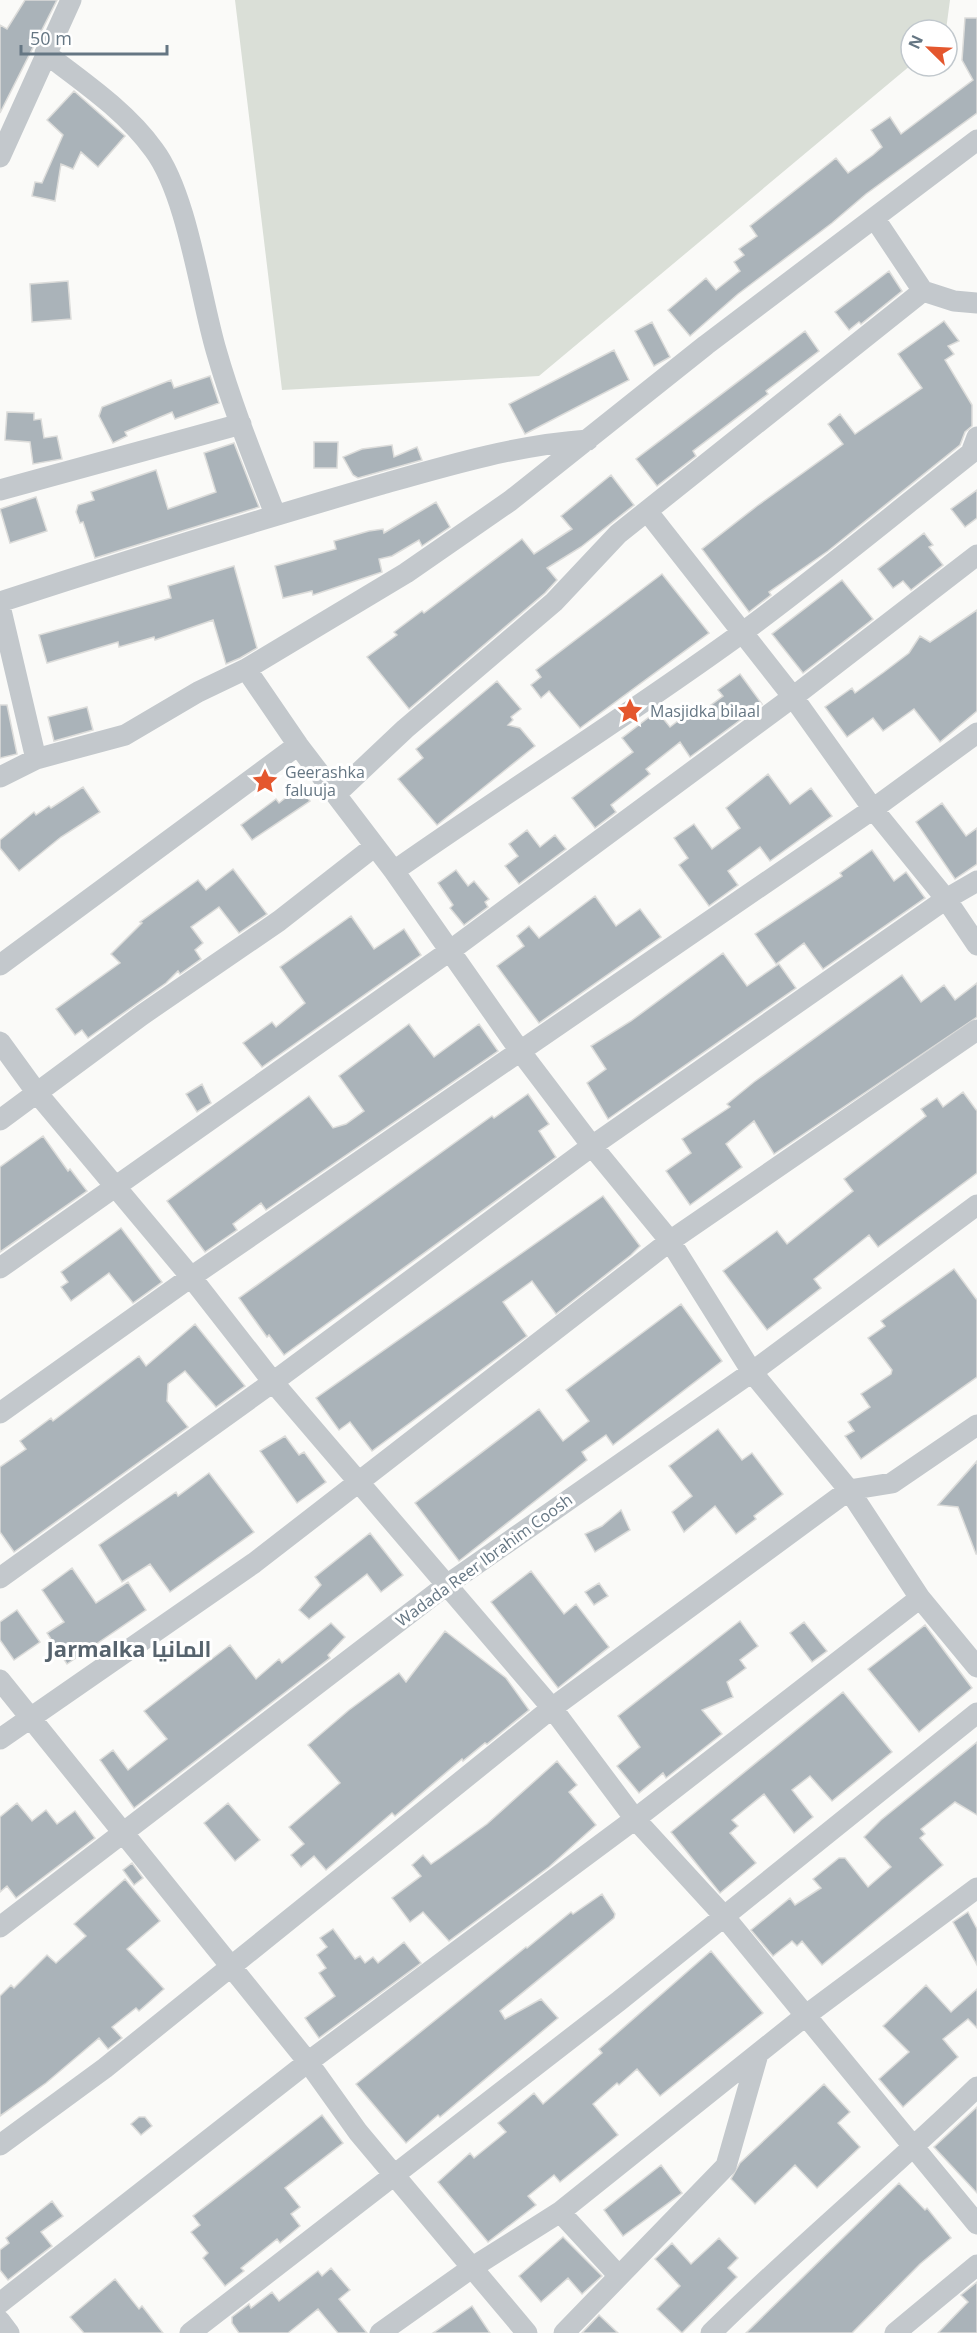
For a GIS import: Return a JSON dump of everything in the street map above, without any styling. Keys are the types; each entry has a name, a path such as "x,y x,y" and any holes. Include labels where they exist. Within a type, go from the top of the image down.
{"street":[{"path":"0,157 45,53 71,0"},
{"path":"45,53 102,97 155,151 170,180 181,213 216,351 275,514"},
{"path":"0,777 36,759 125,735 198,692 246,669 416,567 510,501 706,345 977,140"},
{"path":"874,219 923,291 954,301 977,303"},
{"path":"336,794 405,729 554,602 598,553 647,511 923,291"},
{"path":"0,490 241,424"},
{"path":"36,759 0,604 275,514 441,466 540,443 588,440"},
{"path":"394,871 464,820 673,682 740,633 975,449"},
{"path":"647,511 740,633 793,697 873,809 946,899 977,945"},
{"path":"0,1268 113,1186 451,950 793,697 977,555"},
{"path":"246,669 298,745 451,950 520,1051 592,1146 669,1240 752,1372 849,1490 920,1598 976,1663"},
{"path":"0,1413 191,1277 873,809 977,733"},
{"path":"0,965 298,745"},
{"path":"0,1120 141,1015 279,921 375,846"},
{"path":"0,1578 273,1382 592,1146 946,899 977,881"},
{"path":"0,1739 254,1563 669,1240 977,1029"},
{"path":"0,1042 37,1093 191,1277 273,1382 552,1708 634,1819 723,1915 977,2224"},
{"name":"Wadada Reer Ibrahim Coosh","path":"0,1927 448,1584 752,1372 977,1205"},
{"path":"0,2145 105,2068 228,1966 552,1708 849,1490 892,1483 977,1425"},
{"path":"0,2303 308,2062 634,1819 920,1598"},
{"path":"0,1680 228,1966 308,2062 358,2132 527,2333"},
{"path":"190,2333 619,2001 723,1915 977,1713"},
{"path":"380,2333 473,2267 560,2212 806,2016 975,1893"},
{"path":"564,2333 726,2166 758,2054"},
{"path":"711,2333 760,2285 914,2148 977,2087"},
{"path":"560,2212 619,2276"},
{"path":"895,2333 977,2265"},
{"path":"0,2322 9,2333"}],"shaded area":[{"path":"235,0 950,0 948,18 899,18 899,75 539,376 282,390"}],"building":[{"path":"25,0 57,0 0,113 0,25 7,29"},
{"path":"965,18 977,18 977,113 866,194 832,223 738,294 690,336 668,310 706,278 716,290 740,271 734,262 744,255 739,249 757,236 750,226 836,158 848,173 873,155 882,147 871,130 890,117 901,134 973,80 962,60"},
{"path":"74,91 125,136 98,167 81,152 73,169 61,164 55,201 32,196 35,182 42,183 63,135 47,120"},
{"path":"889,271 902,291 861,324 859,322 849,330 835,312"},
{"path":"68,281 71,319 32,322 30,284"},
{"path":"944,321 959,341 948,346 954,354 945,360 972,405 972,426 965,432 960,445 828,551 769,592 771,595 749,612 702,549 843,444 828,424 840,414 855,434 922,388 898,354"},
{"path":"652,322 670,357 654,366 635,331"},
{"path":"805,331 819,351 766,391 768,394 693,451 696,456 657,486 636,459"},
{"path":"614,350 629,380 525,434 509,404"},
{"path":"210,376 219,403 175,419 172,412 125,432 127,436 113,443 99,416 102,407 171,380 174,388"},
{"path":"7,412 34,413 34,420 41,419 44,438 57,436 62,459 33,464 30,442 5,440"},
{"path":"314,442 338,442 337,468 314,468"},
{"path":"234,443 259,507 95,558 83,522 80,523 76,512 78,505 94,500 91,492 156,470 168,509 216,492 204,453"},
{"path":"392,445 394,457 417,447 422,460 358,478 353,475 343,457 362,449"},
{"path":"611,475 634,505 581,547 547,568 557,580 545,593 409,709 367,657 397,635 394,632 422,611 424,613 522,539 534,554 572,529 561,516"},
{"path":"977,490 977,518 965,527 951,509"},
{"path":"36,497 47,531 10,543 0,509"},
{"path":"436,502 450,527 422,546 419,540 392,556 379,559 382,572 313,595 312,591 283,598 275,566 336,549 334,541 369,531 383,529 384,533"},
{"path":"924,533 933,545 929,547 943,565 911,590 903,581 893,588 878,569"},
{"path":"234,566 257,648 240,658 226,664 213,620 155,640 154,637 119,647 118,642 47,663 39,635 171,598 168,586"},
{"path":"662,574 709,633 580,728 549,691 541,698 531,685 541,677 536,670"},
{"path":"842,580 873,619 803,673 772,634"},
{"path":"977,610 977,711 940,742 914,709 883,731 873,718 847,737 825,707 852,688 855,693 884,672 909,653 920,636 930,642"},
{"path":"740,674 762,704 690,757 680,742 646,769 650,774 611,805 616,812 595,828 572,798 633,752 622,738 657,711 670,727 688,713 692,719 723,696 718,690"},
{"path":"497,681 521,709 511,717 513,720 508,725 520,728 535,746 437,825 398,779 423,758 416,749"},
{"path":"0,705 7,705 17,754 0,758"},
{"path":"87,707 93,730 54,741 48,717"},
{"path":"768,774 790,804 811,788 832,816 770,861 760,847 728,871 738,885 709,906 679,865 688,858 674,838 694,824 712,849 740,828 726,808"},
{"path":"83,787 100,812 61,837 19,871 0,848 0,840 34,812 36,815 49,806 51,808"},
{"path":"299,787 310,801 252,840 241,825 276,799 279,803"},
{"path":"942,803 966,836 977,828 977,864 955,879 916,822"},
{"path":"527,830 540,847 555,835 566,849 519,884 505,866 518,856 509,844"},
{"path":"872,850 894,881 906,872 925,898 823,969 804,943 776,964 755,934 842,876 840,873"},
{"path":"233,869 267,914 239,933 219,907 191,927 203,943 195,950 201,959 180,974 178,971 166,983 88,1038 82,1030 75,1035 56,1009 120,963 111,954 142,923 140,922 198,880 206,890"},
{"path":"456,870 468,886 474,881 489,899 485,902 488,907 464,925 450,908 453,905 438,883"},
{"path":"595,896 616,926 640,909 661,937 539,1023 497,966 524,946 517,936 529,926 539,938"},
{"path":"351,916 374,949 404,929 421,955 262,1067 243,1043 272,1022 276,1027 305,1003 280,967"},
{"path":"723,953 747,986 779,964 796,988 608,1119 587,1083 606,1069 591,1046 631,1021"},
{"path":"902,975 921,1002 944,985 955,1000 977,983 977,1017 774,1154 754,1121 726,1144 742,1167 690,1205 666,1171 691,1153 682,1139 730,1107 727,1104 754,1082"},
{"path":"409,1024 434,1057 479,1024 498,1051 266,1210 261,1203 233,1224 237,1230 205,1252 167,1201 309,1096 333,1128 346,1124 364,1111 339,1076"},
{"path":"202,1084 211,1103 197,1112 186,1094"},
{"path":"963,1092 977,1111 977,1173 878,1247 869,1235 814,1279 821,1288 767,1330 723,1271 777,1231 787,1244 853,1191 844,1179 926,1116 921,1109 937,1098 943,1107"},
{"path":"528,1094 549,1124 539,1131 556,1157 284,1355 269,1335 267,1337 239,1298 492,1116 494,1118"},
{"path":"43,1136 68,1171 70,1169 87,1191 0,1252 0,1167"},
{"path":"603,1196 640,1246 631,1255 556,1314 532,1281 503,1302 527,1336 372,1451 350,1422 339,1430 316,1398"},
{"path":"121,1228 162,1282 133,1303 109,1273 71,1301 61,1287 68,1282 61,1272"},
{"path":"954,1269 977,1300 977,1377 861,1459 845,1436 854,1431 848,1422 870,1407 861,1394 891,1374 892,1370 868,1338 885,1326 881,1321"},
{"path":"681,1304 722,1361 613,1445 606,1435 582,1452 587,1460 459,1561 415,1503 539,1409 563,1441 589,1421 566,1390"},
{"path":"195,1324 245,1386 216,1407 185,1371 168,1384 167,1401 188,1427 14,1552 0,1532 0,1467 26,1449 20,1441 51,1418 53,1421 139,1356 146,1366"},
{"path":"718,1429 742,1460 752,1453 783,1494 754,1516 756,1519 736,1534 715,1506 684,1532 672,1512 692,1496 669,1466"},
{"path":"285,1436 299,1455 304,1452 326,1482 297,1503 260,1451"},
{"path":"977,1461 976,1554 958,1507 938,1505"},
{"path":"209,1473 254,1532 170,1592 150,1564 122,1582 99,1545 176,1492 178,1496"},
{"path":"621,1510 630,1530 595,1552 585,1534 602,1526"},
{"path":"370,1533 403,1575 381,1592 367,1574 309,1619 299,1610 321,1585 315,1577"},
{"path":"72,1568 96,1603 128,1582 146,1610 67,1664 47,1633 64,1622 42,1590"},
{"path":"531,1571 564,1614 576,1604 609,1647 558,1688 491,1602"},
{"path":"599,1583 608,1596 594,1605 585,1592"},
{"path":"17,1610 40,1642 14,1660 0,1640 0,1622"},
{"path":"740,1621 758,1646 740,1660 746,1668 727,1682 733,1697 702,1710 722,1734 666,1778 663,1773 639,1793 617,1766 640,1747 618,1716"},
{"path":"804,1622 827,1651 812,1662 790,1633"},
{"path":"331,1623 345,1637 328,1655 330,1658 134,1808 100,1760 113,1750 128,1770 167,1739 144,1711 230,1645 256,1679 279,1659 282,1663"},
{"path":"925,1625 972,1688 919,1732 868,1669"},
{"path":"445,1631 506,1678 529,1710 487,1744 485,1743 463,1761 462,1759 395,1816 392,1813 326,1870 314,1856 301,1867 291,1855 304,1844 289,1827 340,1783 308,1745 349,1710 399,1673 406,1682"},
{"path":"843,1692 892,1752 832,1801 810,1776 792,1790 813,1817 794,1833 764,1794 732,1820 738,1826 730,1833 756,1863 720,1893 671,1832"},
{"path":"977,1742 977,1815 955,1802 921,1829 925,1834 920,1838 943,1865 822,1965 802,1941 797,1946 792,1941 773,1956 751,1930 790,1898 795,1905 821,1888 813,1879 839,1858 845,1858 868,1887 891,1867 864,1837 881,1820"},
{"path":"557,1761 577,1785 569,1792 596,1825 549,1867 449,1941 423,1912 410,1922 392,1898 421,1876 412,1865 423,1855 431,1864 440,1858 487,1824"},
{"path":"17,1803 32,1821 46,1810 57,1824 75,1811 95,1838 16,1898 7,1886 0,1892 0,1817"},
{"path":"228,1803 260,1840 235,1861 204,1823"},
{"path":"132,1863 143,1878 134,1885 123,1870"},
{"path":"125,1879 160,1921 127,1949 164,1989 139,2011 136,2008 112,2027 122,2038 108,2049 99,2038 46,2083 0,2116 0,1996 11,1985 14,1988 47,1955 56,1963 86,1936 74,1924"},
{"path":"602,1894 615,1914 614,1918 500,2011 505,2019 541,1999 558,2018 406,2143 356,2084 571,1912 573,1914"},
{"path":"968,1912 977,1929 977,1965 953,1922"},
{"path":"333,1929 355,1959 360,1956 365,1963 373,1957 378,1963 404,1942 421,1963 319,2038 305,2018 335,1996 319,1973 326,1968 317,1955 327,1947 320,1938"},
{"path":"711,1951 763,2013 660,2096 637,2069 619,2085 617,2083 593,2104 618,2135 560,2182 554,2175 528,2196 536,2205 488,2242 438,2182 470,2153 474,2158 506,2132 498,2123 534,2093 543,2104 602,2053 599,2049"},
{"path":"926,1985 951,2012 977,1989 977,2028 968,2019 943,2039 958,2057 903,2107 879,2079 909,2052 883,2026"},
{"path":"824,2084 850,2112 838,2123 860,2147 817,2188 795,2165 755,2204 731,2179 740,2163"},
{"path":"977,2107 977,2193 934,2147"},
{"path":"322,2115 343,2143 285,2188 300,2207 291,2214 300,2226 280,2243 277,2239 241,2268 244,2271 225,2286 203,2258 208,2253 191,2232 200,2225 193,2216"},
{"path":"139,2117 145,2117 152,2126 141,2135 131,2124"},
{"path":"661,2165 682,2193 623,2236 604,2210"},
{"path":"899,2183 925,2210 927,2208 951,2238 920,2264 852,2333 746,2333"},
{"path":"52,2201 63,2216 41,2232 52,2246 8,2280 0,2270 0,2250 9,2243 6,2238"},
{"path":"563,2237 602,2276 582,2294 568,2278 541,2302 519,2276"},
{"path":"719,2238 738,2258 728,2268 737,2277 682,2333 657,2309 680,2286 655,2259 672,2243 691,2264"},
{"path":"331,2268 350,2290 339,2299 367,2333 338,2333 318,2309 288,2333 239,2333 232,2323 232,2317 249,2304 251,2308 272,2292 279,2301 318,2271 322,2276"},
{"path":"115,2279 139,2309 142,2306 163,2333 84,2333 70,2317"},
{"path":"977,2282 977,2333 938,2333 968,2302 961,2295"},
{"path":"472,2306 490,2333 433,2333"},
{"path":"599,2315 618,2333 582,2333"}],"place":[{"name":"Masjidka bilaal","path":"630,711"},
{"name":"Geerashka faluuja","path":"265,781"}],"district":[{"name":"Jarmalka المانيا","path":"129,1648"}]}
